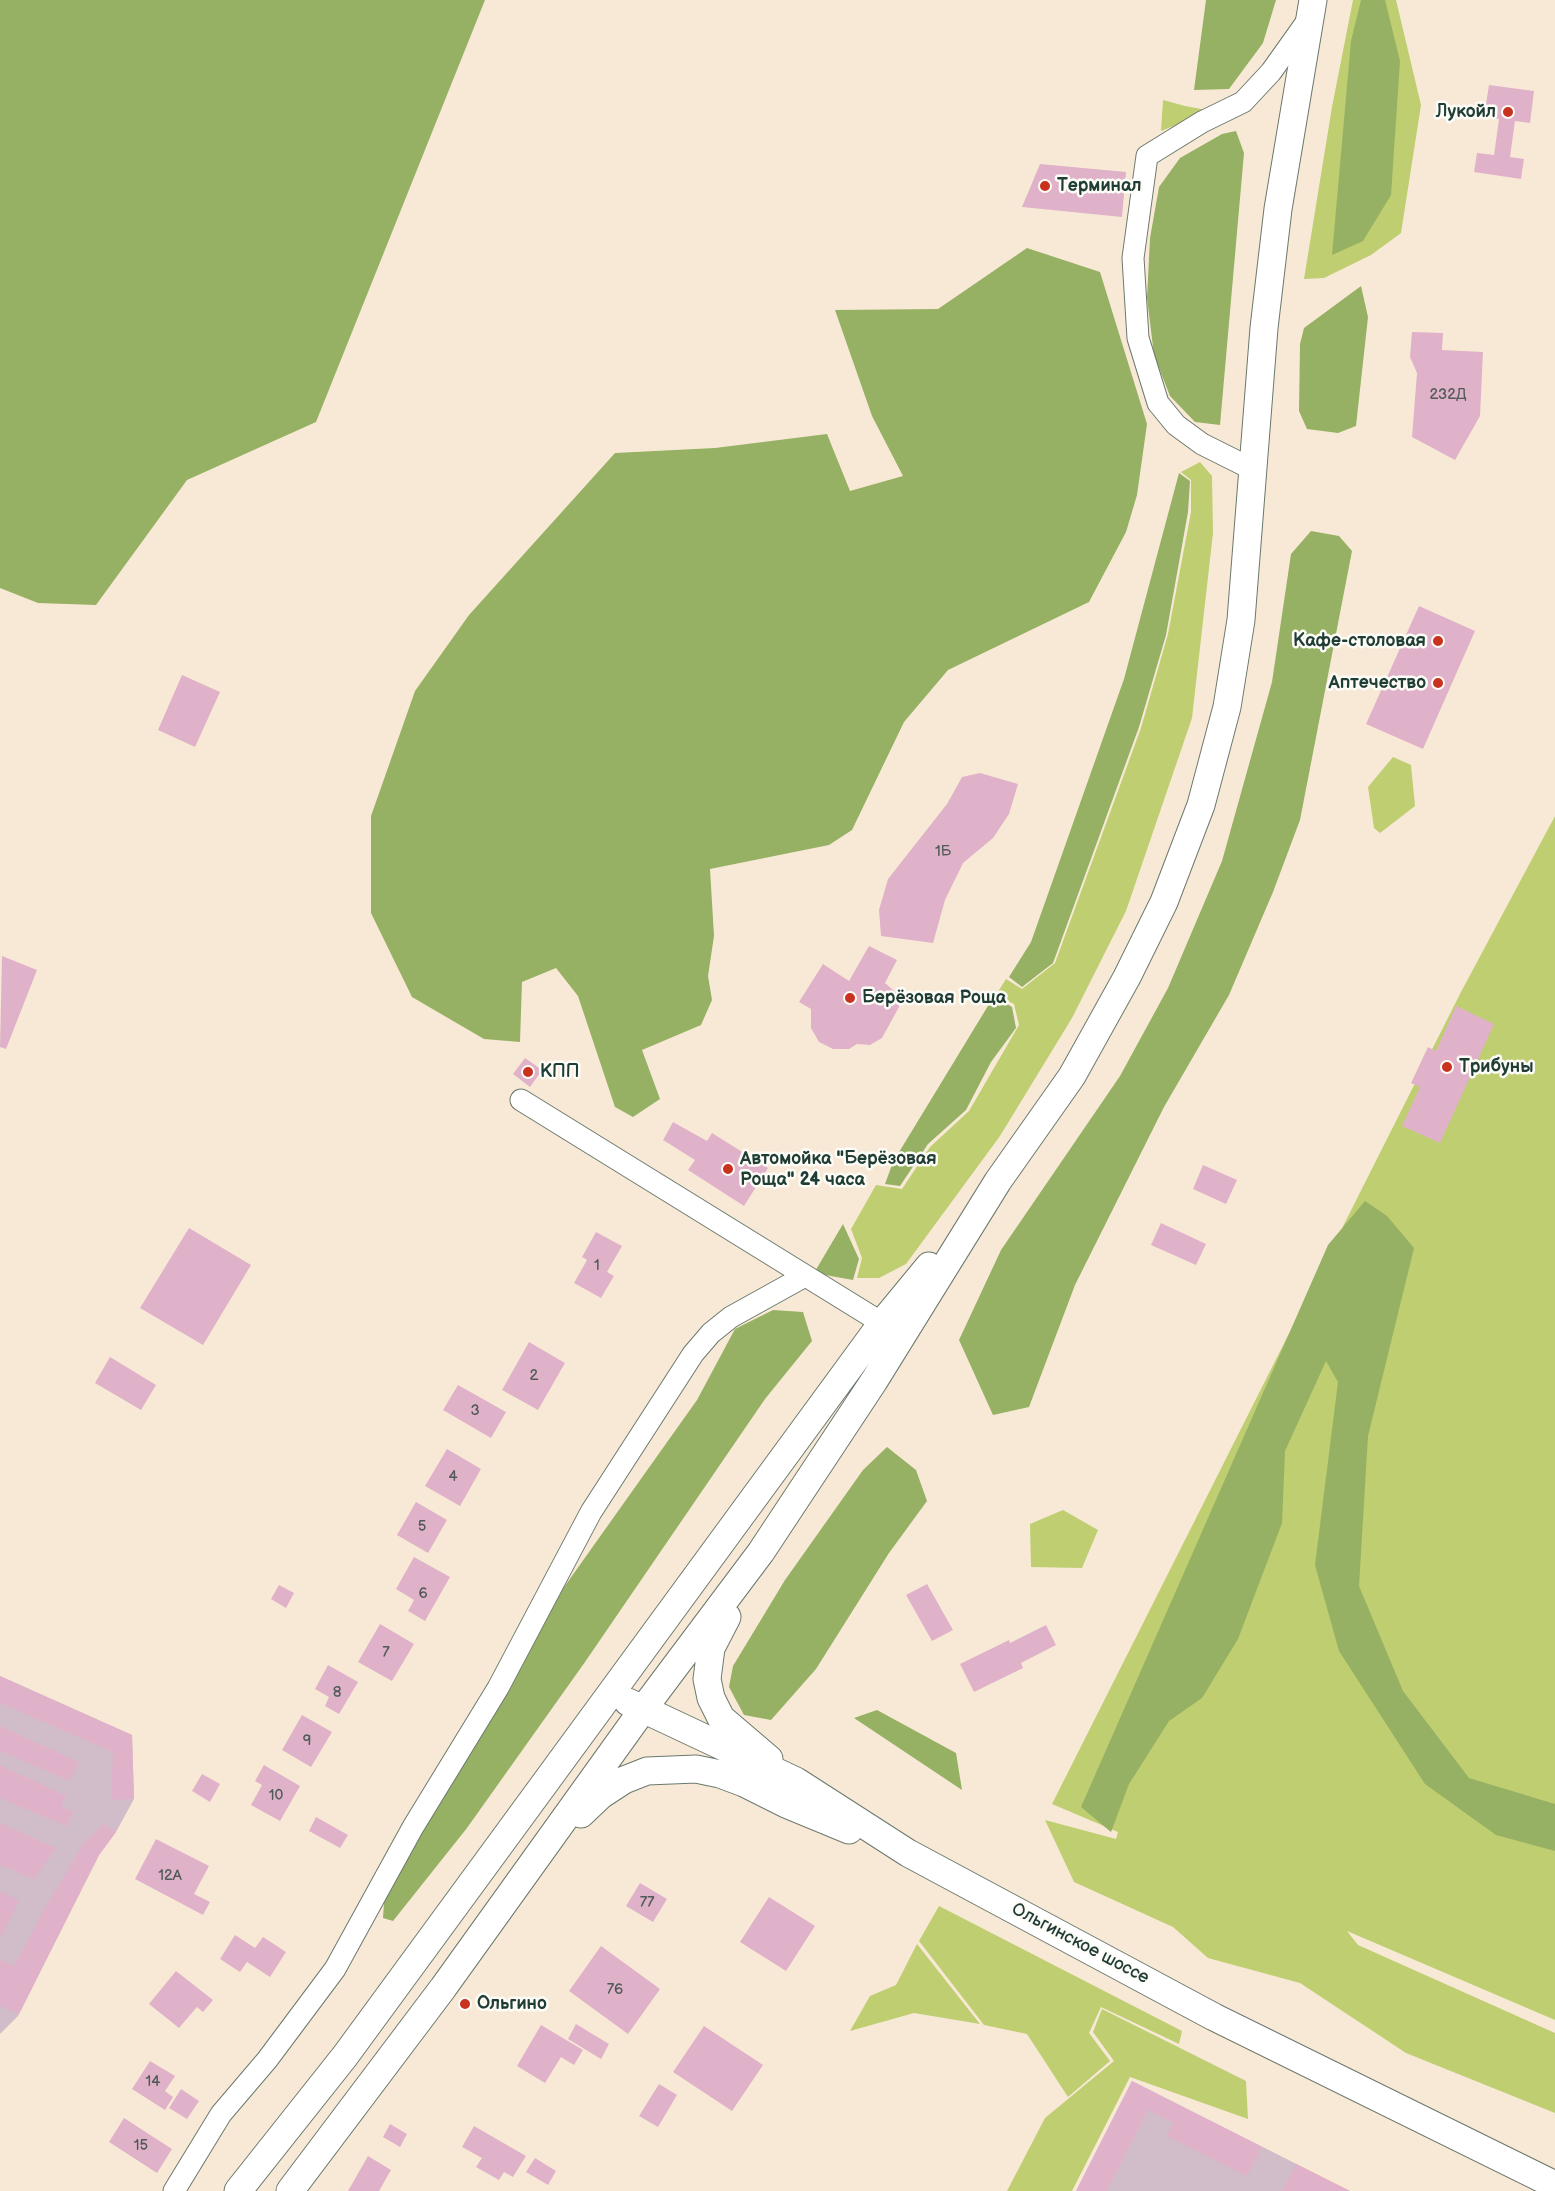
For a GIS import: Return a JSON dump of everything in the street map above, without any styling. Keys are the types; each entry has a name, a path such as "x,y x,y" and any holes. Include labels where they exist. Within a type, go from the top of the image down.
{"main road":[{"path":"290,2191 541,1852 644,1707 761,1552 874,1381 998,1182 1072,1076 1127,977 1164,902 1201,805 1227,707 1241,620 1258,386 1278,209 1311,9"},
{"path":"238,2191 345,2056 882,1323 998,1182"},
{"path":"761,1552 711,1648 707,1679 711,1698 721,1718 796,1781"},
{"name":"Ольгинское шоссе","path":"611,1695 644,1707 796,1781 908,1853 1214,2017 1555,2185"},
{"path":"541,1852 601,1794 624,1780 647,1771 696,1769 720,1774 786,1804 908,1853"}],"street":[{"path":"1252,469 1202,444 1176,425 1158,403 1138,338 1133,258 1147,156 1202,122 1243,102 1272,72 1311,9"},
{"path":"522,1100 882,1323"},
{"path":"174,2191 221,2114 267,2060 335,1969 413,1827 504,1678 591,1512 693,1354 711,1333 731,1317 805,1275"}],"shaded area":[{"path":"0,1676 132,1735 134,1799 116,1832 99,1855 18,2016 0,2034"},
{"path":"1132,2081 1350,2191 1076,2191"}],"green space":[{"path":"0,0 485,0 316,422 187,480 96,605 38,603 0,588"},
{"path":"1206,0 1276,0 1263,43 1229,89 1194,90"},
{"path":"1353,0 1396,0 1421,105 1401,233 1371,255 1324,278 1304,279 1332,107"},
{"path":"1361,0 1385,0 1400,61 1391,195 1363,241 1332,255 1351,41"},
{"path":"1163,100 1185,106 1212,111 1161,131"},
{"path":"1236,131 1244,153 1220,425 1195,422 1170,396 1154,355 1147,298 1150,238 1159,187 1180,158 1222,134"},
{"path":"1027,248 1100,272 1147,424 1137,495 1126,532 1089,602 948,670 904,722 852,830 829,845 710,869 714,936 708,976 712,1000 701,1025 642,1050 660,1099 633,1117 615,1107 578,996 556,968 522,982 520,1042 484,1039 412,997 371,913 371,816 415,691 469,615 615,453 715,448 827,434 850,491 903,476 872,416 835,310 938,309"},
{"path":"1361,286 1368,317 1356,426 1338,433 1307,429 1299,411 1300,344 1304,328"},
{"path":"1200,462 1212,476 1213,533 1192,718 1126,911 1072,1018 1000,1136 906,1264 879,1278 857,1278 862,1258 851,1229 876,1185 902,1189 930,1147 969,1111 1019,1025 1014,1004 996,995 1006,979 1022,989 1055,963 1141,728 1168,634 1191,512 1191,480 1181,472"},
{"path":"1179,473 1190,481 1188,512 1166,635 1139,727 1053,963 1022,987 1009,977 1031,942 1124,679"},
{"path":"1311,531 1339,536 1352,551 1300,820 1273,892 1229,995 1164,1107 1075,1285 1029,1407 993,1415 959,1340 1001,1250 1120,1076 1168,988 1222,861 1272,682 1291,554"},
{"path":"1393,757 1411,765 1415,806 1380,833 1374,828 1368,787"},
{"path":"1555,816 1555,2020 1347,1931 1358,1945 1555,2033 1555,2113 1406,2053 1300,1983 1208,1958 1173,1927 1074,1882 1045,1820 1116,1839 1118,1832 1052,1804 1461,992"},
{"path":"994,996 1012,1007 1016,1028 991,1062 966,1110 928,1144 900,1186 885,1184 893,1162"},
{"path":"1365,1201 1387,1216 1414,1248 1368,1436 1359,1586 1403,1691 1469,1778 1555,1804 1555,1851 1496,1835 1425,1784 1339,1651 1315,1565 1338,1382 1326,1361 1285,1451 1282,1523 1238,1639 1202,1698 1169,1721 1129,1784 1111,1832 1081,1807 1328,1245"},
{"path":"843,1224 859,1259 853,1280 814,1273"},
{"path":"773,1310 803,1312 812,1341 765,1399 585,1662 467,1828 393,1921 383,1918 384,1903 409,1844 510,1689 562,1590 697,1400 735,1329"},
{"path":"887,1447 916,1470 927,1501 889,1553 816,1669 771,1720 744,1715 729,1687 733,1666 785,1580 863,1470"},
{"path":"1063,1510 1098,1530 1082,1568 1031,1567 1030,1524"},
{"path":"877,1710 956,1753 962,1790 854,1718"},
{"path":"939,1906 1182,2031 1179,2044 1101,2007 1089,2033 1110,2061 1068,2097 1027,2034 984,2025 919,1941"},
{"path":"917,1944 980,2024 914,2013 850,2031 870,1996 896,1985"},
{"path":"1102,2009 1246,2081 1248,2119 1130,2077 1072,2191 1007,2191 1045,2118 1114,2061 1093,2032"}],"building":[{"path":"1489,85 1534,91 1530,123 1515,121 1510,157 1524,159 1521,179 1474,172 1477,153 1494,155 1499,119 1484,117"},
{"path":"1040,164 1126,172 1122,217 1022,207"},
{"path":"1412,332 1443,333 1442,350 1483,352 1480,416 1455,460 1412,437 1417,373 1410,357"},
{"path":"1419,606 1475,631 1423,749 1366,724"},
{"path":"182,675 220,692 195,747 158,730"},
{"path":"980,773 1018,784 1009,814 993,838 963,863 945,900 933,943 881,936 879,910 888,879 947,804 962,777"},
{"name":"Берёзовая Роща","path":"869,946 897,960 885,983 899,995 899,1007 882,1038 870,1045 857,1044 849,1049 833,1049 819,1042 811,1028 811,1009 799,1002 823,964 849,981"},
{"path":"2,956 37,970 6,1049 0,1047"},
{"name":"Трибуны","path":"1456,1006 1494,1024 1440,1143 1402,1126 1420,1087 1411,1083 1428,1047 1436,1051"},
{"name":"КПП","path":"525,1058 542,1070 530,1087 513,1074"},
{"name":"Автомойка \"Берёзовая Роща\" 24 часа","path":"673,1122 707,1141 712,1133 768,1168 744,1206 688,1170 695,1160 663,1140"},
{"path":"1203,1165 1237,1180 1226,1204 1193,1189"},
{"path":"1161,1223 1206,1244 1196,1265 1151,1245"},
{"path":"189,1228 251,1265 203,1345 140,1308"},
{"path":"596,1232 622,1246 607,1272 614,1276 601,1298 574,1283 587,1260 582,1257"},
{"path":"529,1342 565,1363 538,1410 502,1390"},
{"path":"110,1357 156,1385 141,1410 95,1383"},
{"path":"458,1385 506,1412 491,1438 443,1410"},
{"path":"447,1449 481,1469 460,1506 425,1486"},
{"path":"416,1502 447,1520 428,1553 397,1535"},
{"path":"414,1557 450,1577 425,1621 408,1611 414,1600 396,1589"},
{"path":"927,1584 953,1630 932,1641 906,1595"},
{"path":"279,1585 294,1593 286,1608 271,1599"},
{"path":"380,1624 414,1644 392,1681 358,1662"},
{"path":"1046,1625 1056,1645 1021,1663 1023,1668 974,1692 960,1664"},
{"path":"328,1665 358,1682 339,1714 325,1706 329,1697 315,1689"},
{"path":"0,1676 132,1735 134,1799 111,1800 113,1752 0,1703"},
{"path":"302,1715 332,1732 311,1767 282,1750"},
{"path":"0,1726 79,1762 70,1781 0,1751"},
{"path":"0,1765 66,1796 61,1806 73,1812 66,1826 0,1798"},
{"path":"264,1765 300,1786 280,1821 251,1805 262,1785 255,1781"},
{"path":"202,1774 220,1784 210,1802 192,1791"},
{"path":"316,1817 348,1835 340,1848 309,1831"},
{"path":"0,1823 56,1848 34,1879 0,1865"},
{"path":"103,1824 116,1832 99,1855 19,2014 0,2006 0,1960 14,1966 48,1902 85,1842"},
{"path":"156,1839 209,1866 194,1894 210,1902 203,1915 135,1879"},
{"path":"640,1883 667,1899 653,1922 626,1906"},
{"path":"0,1891 19,1900 2,1936 0,1935"},
{"path":"769,1897 815,1926 786,1971 740,1942"},
{"path":"235,1935 255,1948 263,1937 286,1952 270,1977 247,1962 240,1972 220,1959"},
{"path":"601,1946 660,1989 628,2034 569,1991"},
{"path":"176,1971 213,2000 203,2012 197,2007 179,2028 149,2004"},
{"path":"576,2024 609,2044 601,2059 568,2039"},
{"path":"541,2025 583,2050 574,2065 561,2057 545,2083 517,2066"},
{"path":"704,2026 763,2065 732,2111 673,2072"},
{"path":"150,2061 175,2076 165,2091 173,2097 165,2110 132,2089"},
{"path":"1132,2081 1262,2147 1247,2176 1167,2136 1173,2123 1148,2110 1107,2191 1076,2191"},
{"path":"659,2084 677,2095 658,2127 639,2116"},
{"path":"181,2089 199,2101 187,2119 169,2108"},
{"path":"124,2118 172,2149 157,2173 109,2142"},
{"path":"390,2124 407,2134 400,2147 383,2137"},
{"path":"474,2126 526,2156 513,2177 504,2172 499,2180 476,2167 482,2158 462,2147"},
{"path":"368,2156 391,2170 379,2191 348,2191"},
{"path":"535,2158 556,2171 548,2185 526,2172"},
{"path":"1296,2164 1350,2191 1282,2191"}],"place":[{"name":"Лукойл","path":"1508,112"},
{"name":"Терминал","path":"1045,186"},
{"name":"Кафе-столовая","path":"1438,641"},
{"name":"Аптечество","path":"1438,683"},
{"name":"Берёзовая Роща","path":"850,998"},
{"name":"Трибуны","path":"1447,1067"},
{"name":"КПП","path":"528,1072"},
{"name":"Автомойка \"Берёзовая Роща\" 24 часа","path":"728,1169"},
{"name":"Ольгино","path":"465,2004"}]}
